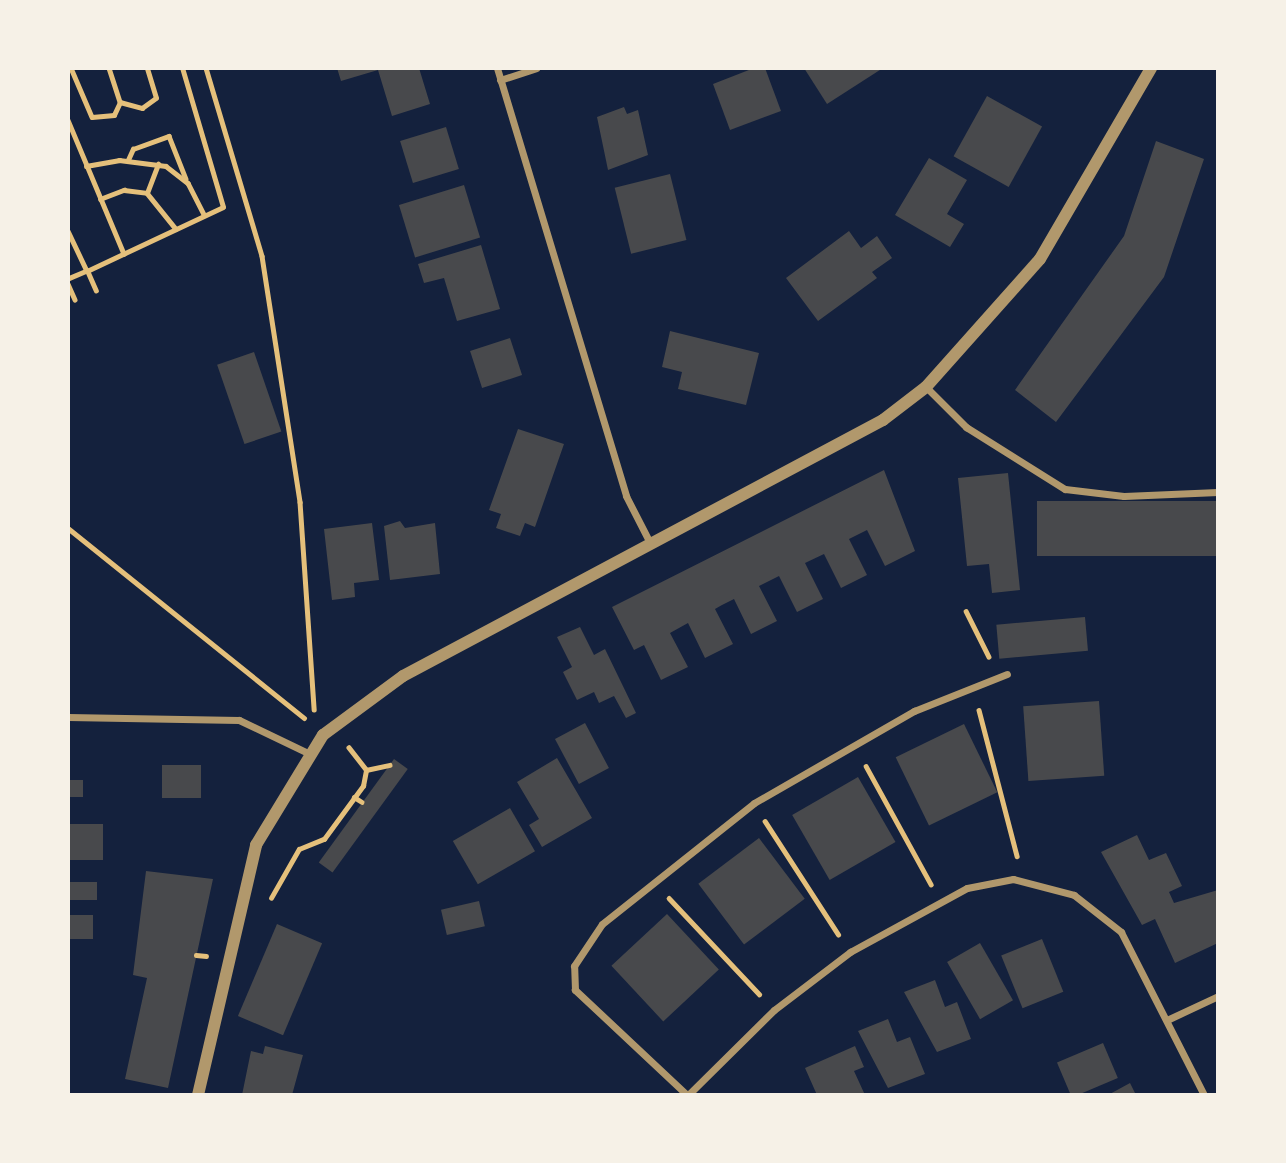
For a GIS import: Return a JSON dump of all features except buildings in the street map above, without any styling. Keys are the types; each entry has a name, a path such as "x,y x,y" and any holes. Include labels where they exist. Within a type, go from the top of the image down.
{"street":[{"path":"497,68 626,496 650,543"},
{"path":"500,80 536,68"},
{"path":"198,1095 256,845 324,730 403,676 883,420 926,387 1040,259 1151,68"},
{"path":"926,387 966,427 1065,489 1124,496 1218,492"},
{"path":"1003,675 914,710 742,810 602,924 574,965 575,990 687,1095 774,1010 850,953 967,888 1013,879 1042,884 1098,909 1121,932 1168,1019 1204,1095"},
{"path":"68,718 239,720 310,754"},
{"path":"1168,1019 1218,996"}],"path":[{"path":"71,68 92,117 114,115 120,102 109,68"},
{"path":"120,102 142,108 153,103 148,68"},
{"path":"75,300 68,282 223,207 182,68"},
{"path":"206,68 262,256 300,502 324,730"},
{"path":"68,120 124,254"},
{"path":"128,160 133,149 169,136 204,215"},
{"path":"86,166 128,160 158,164 188,183"},
{"path":"146,193 158,164"},
{"path":"100,198 124,190 146,193 176,229"},
{"path":"68,231 96,291"},
{"path":"68,528 324,730 366,770"},
{"path":"966,611 1003,675"},
{"path":"978,706 1008,825"},
{"path":"237,918 274,895 299,849 324,839 354,797 366,770 379,762 389,765"},
{"path":"869,771 918,863"},
{"path":"354,797 362,803"},
{"path":"771,829 850,953"},
{"path":"688,918 738,971"}]}
